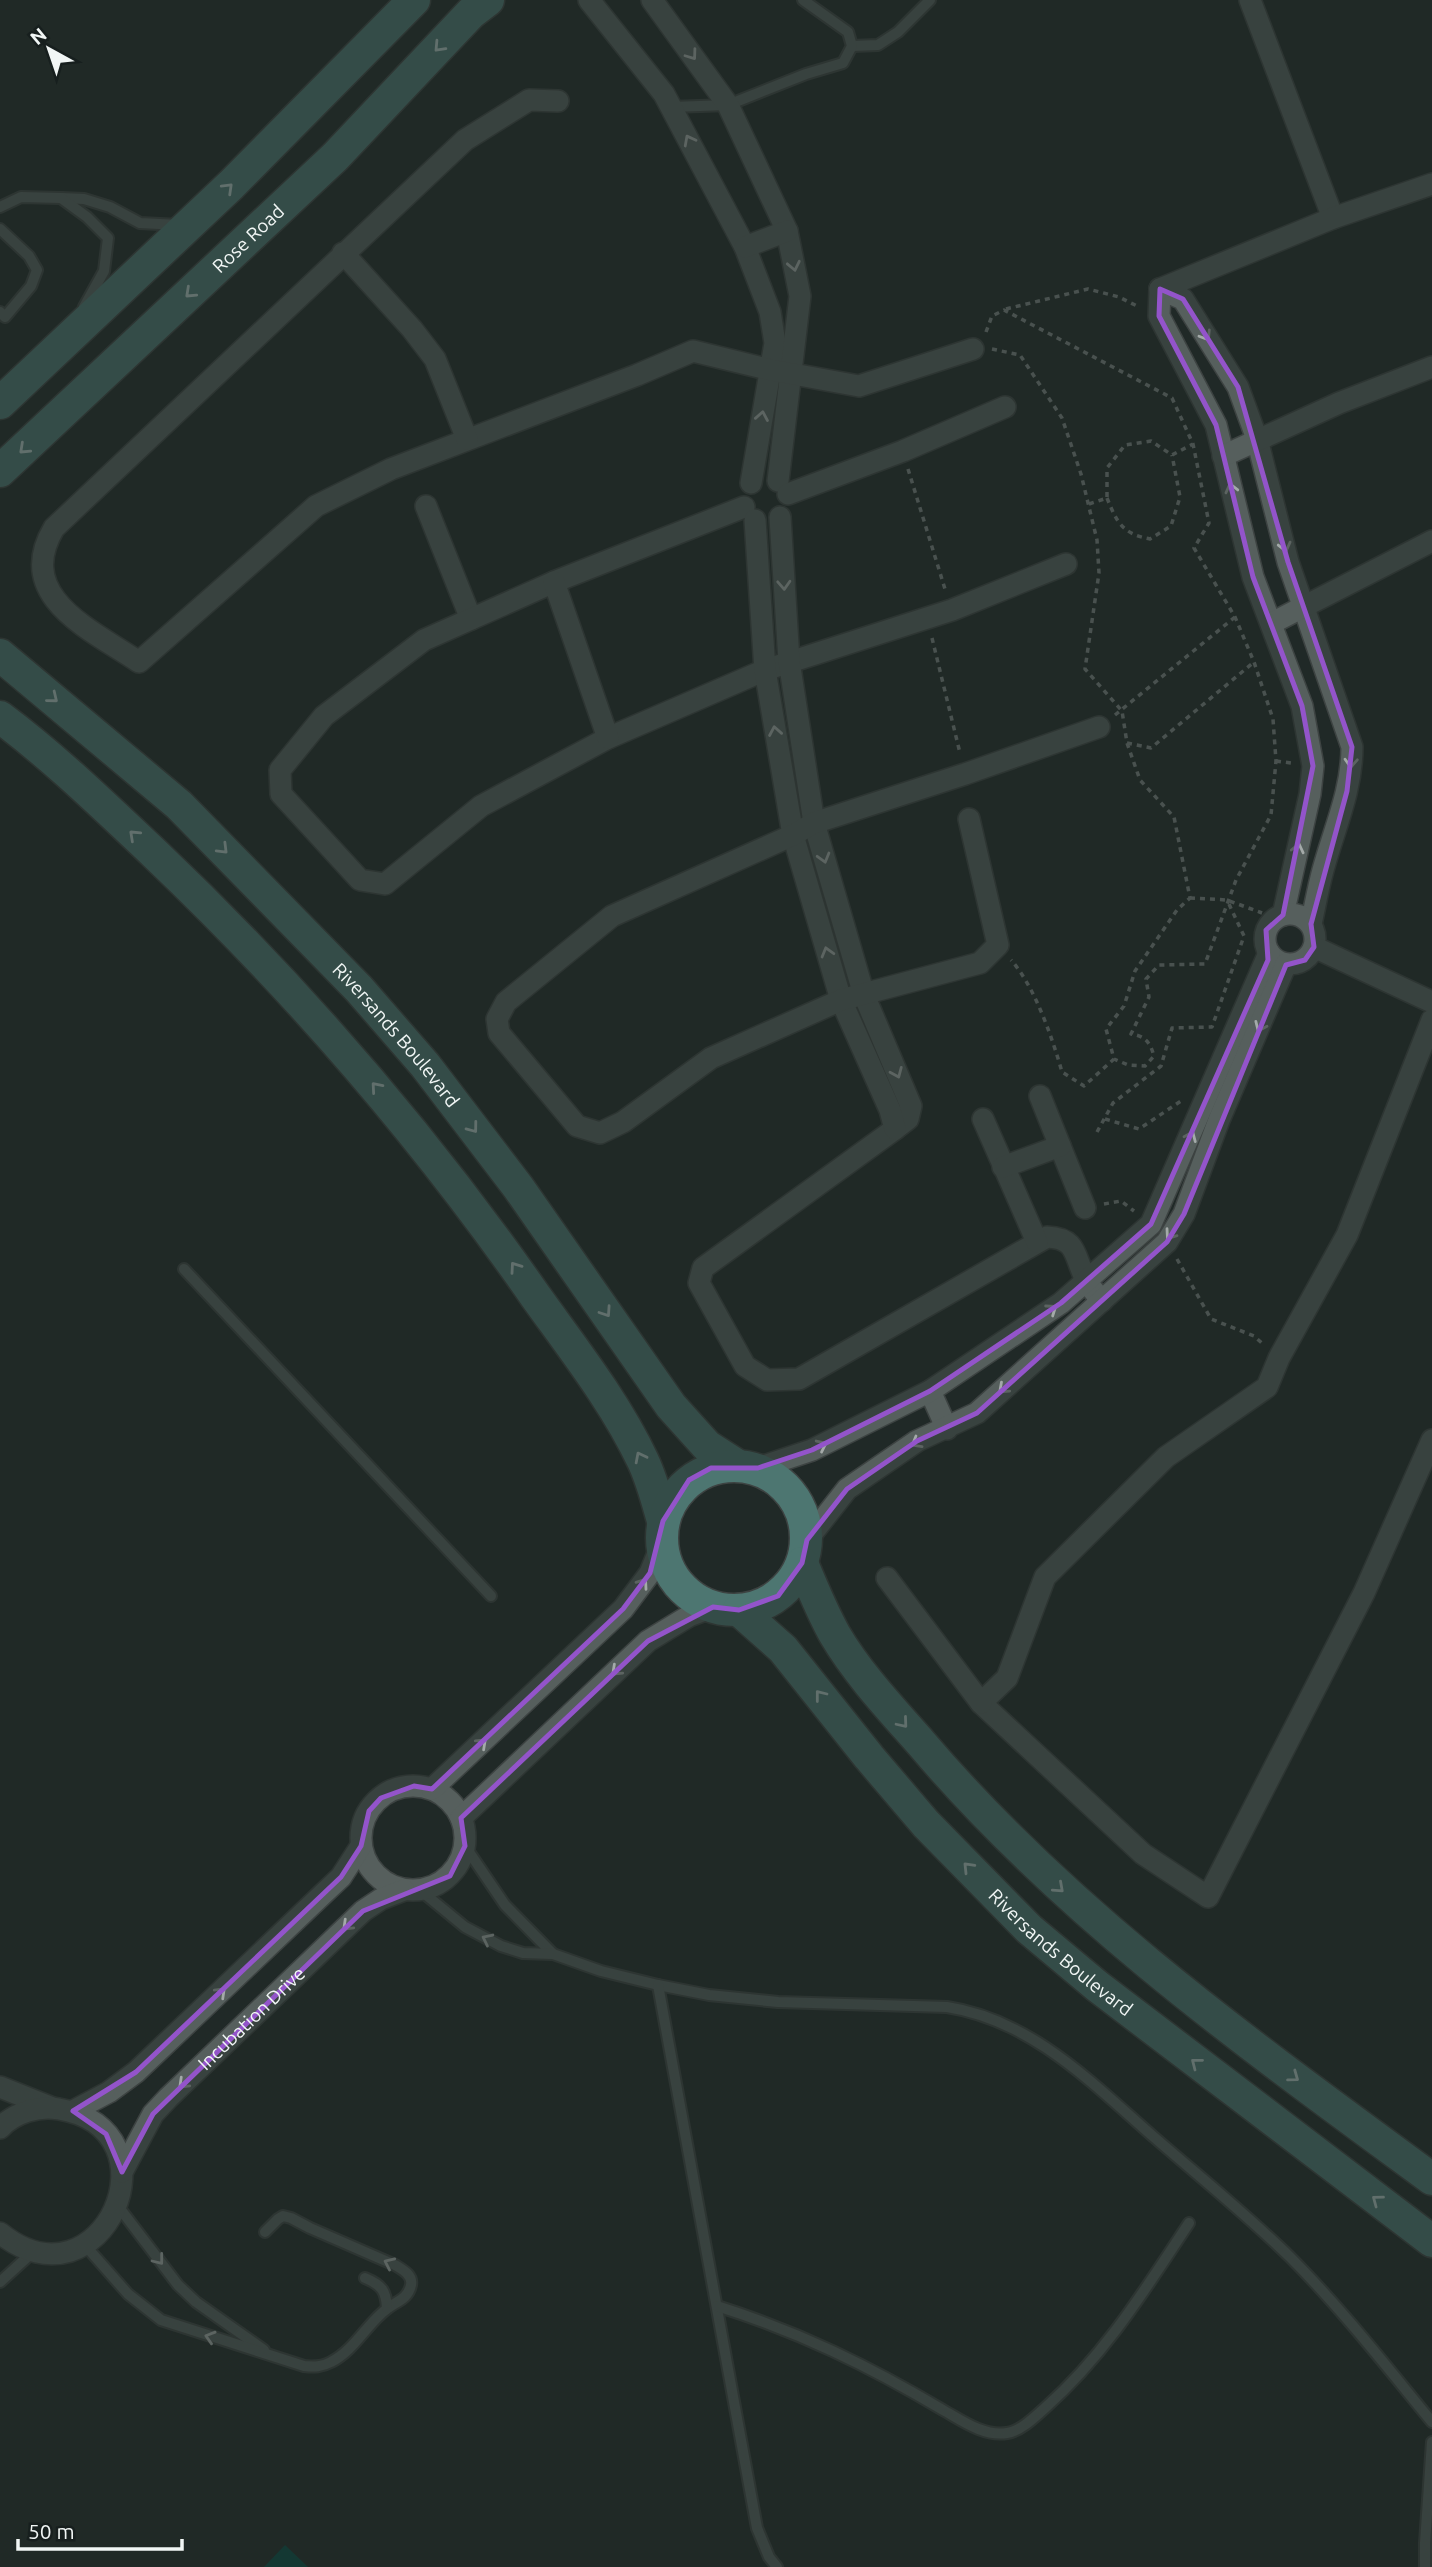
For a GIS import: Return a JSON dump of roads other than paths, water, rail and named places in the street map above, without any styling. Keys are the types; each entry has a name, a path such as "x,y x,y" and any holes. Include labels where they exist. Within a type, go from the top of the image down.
{"street":[{"path":"0,403 307,111 414,0"},
{"name":"Rose Road","path":"0,471 335,157 471,13 488,0"},
{"path":"589,0 664,94 745,247 770,312 775,343 751,483 743,496 750,514 765,670 793,835 841,1000 890,1110 895,1129"},
{"path":"652,0 728,104 787,232 800,296 783,488 785,510 780,517 772,521 750,514 554,582 424,640 324,716 279,770 281,794 360,880 385,884 481,806 608,738 789,660 927,619 1066,564"},
{"path":"1250,0 1333,218"},
{"path":"558,101 529,100 465,140 54,528 42,555 49,594 63,610 139,662 316,506 391,469 693,351 859,386 977,348"},
{"path":"1160,289 1333,218 1432,184"},
{"path":"745,247 787,232"},
{"path":"343,253 412,329 435,359 467,439"},
{"path":"1160,289 1159,316 1216,425 1253,577 1302,706 1313,766 1310,794 1279,916"},
{"path":"1160,289 1183,299 1238,387 1257,439 1288,562 1352,747 1348,790 1322,871 1311,924"},
{"path":"1223,456 1257,439 1432,367"},
{"path":"751,483 767,478 783,488 902,451 1005,407"},
{"path":"426,506 471,619"},
{"path":"780,517 789,660 814,823 864,995 911,1106 908,1119 703,1268 699,1283 745,1366 767,1380 799,1379 1047,1237 1060,1237 1072,1244 1086,1280 1102,1301"},
{"path":"1272,622 1432,541"},
{"path":"554,582 608,738"},
{"name":"Riversands Boulevard","path":"0,655 179,805 359,989 425,1065 518,1187 671,1406 707,1446 746,1466"},
{"path":"0,717 73,777 233,929 316,1017 390,1102 505,1253 613,1406 643,1461 662,1533 667,1566 678,1584 694,1598 726,1609"},
{"path":"969,819 998,945 980,963 841,1000 711,1058 623,1122 600,1133 577,1126 499,1034 497,1019 506,1002 612,916 793,835 814,823 1099,727"},
{"path":"1299,915 1311,924 1315,931 1314,947 1305,960 1278,959 1265,938 1270,923 1279,916 1299,915"},
{"path":"1314,947 1432,1002"},
{"path":"432,1790 623,1609 650,1573 673,1499 689,1480 711,1468 746,1466 812,1450 930,1391 1061,1303 1151,1224 1278,959"},
{"path":"461,1818 648,1642 689,1616 760,1606 778,1596 792,1581 805,1551 847,1489 917,1441 977,1413 1167,1242 1184,1214 1278,959"},
{"path":"981,1703 1007,1678 1045,1577 1166,1457 1267,1387 1279,1358 1347,1234 1432,1020"},
{"path":"1040,1096 1084,1208"},
{"path":"983,1119 1037,1242"},
{"path":"1003,1167 1060,1146"},
{"path":"930,1391 947,1429"},
{"path":"887,1577 981,1703 1143,1854 1208,1896 1364,1593 1432,1440"},
{"path":"746,1466 778,1479 794,1496 804,1517 805,1551 835,1636 951,1779 1018,1849 1082,1908 1206,2012 1432,2179"},
{"name":"Riversands Boulevard","path":"726,1609 783,1649 869,1758 926,1824 1030,1929 1108,1995 1432,2241"},
{"path":"414,1786 432,1790 447,1799 461,1818 465,1830 465,1846 460,1862 450,1875 436,1885 412,1890 388,1885 375,1875 366,1862 361,1846 362,1828 369,1811 380,1798 397,1789 414,1786"},
{"name":"Incubation Drive","path":"74,2111 108,2092 144,2064 332,1885 361,1846"},
{"name":"Incubation Drive","path":"122,2172 153,2114 169,2098 363,1911 381,1899 412,1890"},
{"path":"0,2087 50,2107 74,2111 92,2120 106,2134 117,2152 122,2172 118,2206 104,2228 84,2244 51,2253 34,2251 13,2244 0,2233"},
{"path":"0,2128 26,2111 50,2107"}],"lane":[{"path":"671,107 728,104 806,74 844,63 852,46 848,32 803,0"},
{"path":"852,46 877,45 898,32 930,0"},
{"path":"0,206 20,197 84,199 110,207 140,223 166,226 190,224"},
{"path":"53,353 104,271 108,238 87,217 61,198"},
{"path":"0,229 29,256 37,270 31,286 2,317"},
{"path":"184,1269 491,1596"},
{"path":"465,1846 505,1905 552,1954"},
{"path":"412,1890 483,1938 523,1953 552,1954 601,1971 658,1985 778,2002 947,2007 974,2011 1015,2028 1072,2065 1233,2203 1332,2302 1432,2422"},
{"path":"658,1985 757,2528 769,2557 777,2567"},
{"path":"118,2206 178,2285 196,2302 275,2358"},
{"path":"84,2244 128,2294 162,2320 304,2366 329,2364 342,2355 387,2308 402,2300 408,2292 411,2282 404,2270 291,2218 283,2216 265,2232"},
{"path":"717,2305 772,2323 834,2349 881,2373 969,2425 989,2432 1008,2433 1030,2421 1075,2381 1114,2334 1189,2223"},
{"path":"0,2282 34,2251"},
{"path":"365,2278 386,2292 387,2308"},
{"path":"1425,2567 1432,2442"}]}
